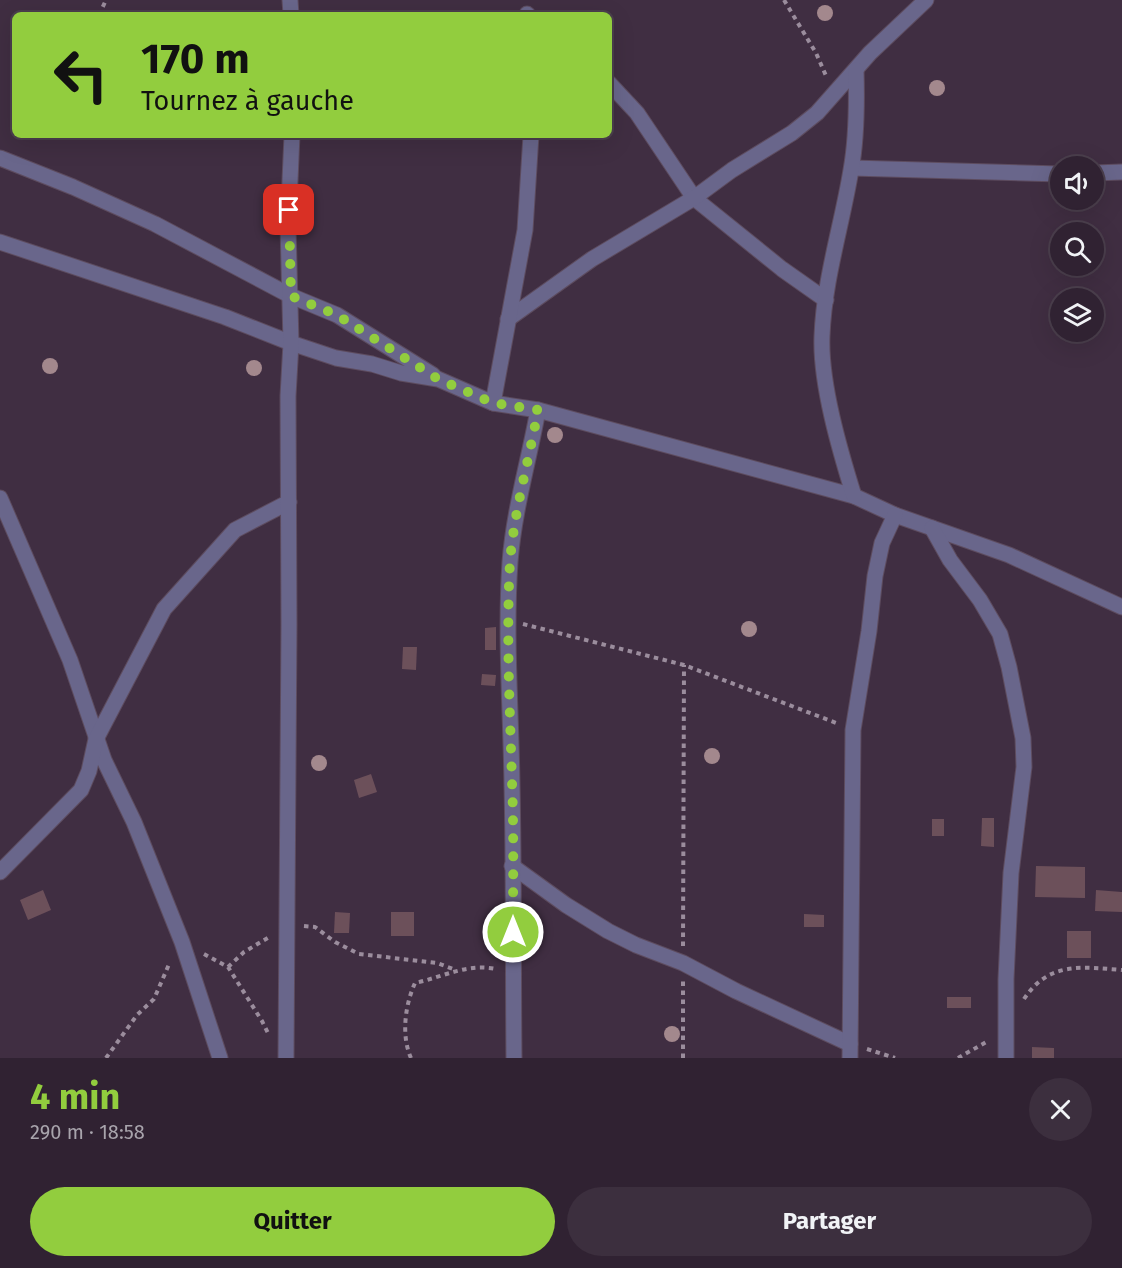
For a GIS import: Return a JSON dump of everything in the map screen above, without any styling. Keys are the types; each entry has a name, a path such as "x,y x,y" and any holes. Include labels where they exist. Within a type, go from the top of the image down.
{"street":[{"path":"507,319 611,246 694,198 732,170 792,133 816,113 870,53 926,0"},
{"path":"854,496 834,423 825,376 822,337 826,300 852,168 857,112 856,70"},
{"path":"612,86 637,113 694,198 782,269 826,300"},
{"path":"286,1058 288,396 291,344 288,226 292,138"},
{"path":"493,403 525,230 531,138"},
{"path":"0,158 73,187 155,224 291,296 337,315 438,379 493,403 538,410 854,496 896,515 1009,555 1122,607"},
{"path":"852,168 1050,174"},
{"path":"1104,173 1122,172"},
{"path":"0,242 225,317 291,344 336,358 438,379"},
{"path":"514,1058 508,620 510,560 538,410"},
{"path":"0,498 70,660 96,739 134,822 182,942 220,1058"},
{"path":"0,872 81,790 89,771 96,739 164,609 235,530 289,502"},
{"path":"512,866 566,905 608,931 636,945 683,963 850,1051 853,730 869,631 875,576 882,543 896,515"},
{"path":"932,528 950,560 980,600 1000,634 1023,738 1024,767 1011,873 1006,1058"}],"path":[{"path":"784,0 816,53 834,95"},
{"path":"508,620 684,665 853,730"},
{"path":"683,1058 684,665"},
{"path":"228,967 244,952 287,928 309,926 315,927 335,942 358,954 437,963 456,970"},
{"path":"106,1058 137,1015 154,999 172,956 182,942 228,967 262,1020 271,1039"},
{"path":"411,1058 406,1048 406,1014 415,983 456,970 480,967 495,969 513,977"},
{"path":"1022,1000 1033,984 1055,971 1084,967 1122,970"},
{"path":"958,1058 984,1045 1006,1025"},
{"path":"850,1051 895,1058"}],"building":[{"path":"496,627 496,650 485,650 485,628"},
{"path":"403,647 417,647 416,670 402,669"},
{"path":"482,674 496,675 495,686 481,685"},
{"path":"371,774 377,792 359,798 354,780"},
{"path":"982,818 994,818 994,847 981,846"},
{"path":"932,819 944,819 944,836 932,836"},
{"path":"1036,866 1085,867 1085,898 1035,897"},
{"path":"43,890 51,910 28,920 20,900"},
{"path":"1096,890 1122,892 1122,912 1095,911"},
{"path":"335,912 350,913 349,933 334,933"},
{"path":"391,912 414,912 414,936 391,936"},
{"path":"804,914 824,915 824,927 804,927"},
{"path":"1067,931 1091,931 1091,958 1067,958"},
{"path":"947,997 971,997 971,1008 947,1008"},
{"path":"1032,1047 1054,1048 1054,1058 1032,1058"}],"route":[{"path":"289,210 291,296 337,315 438,379 493,403 538,410 510,560 508,620 513,932"}]}
